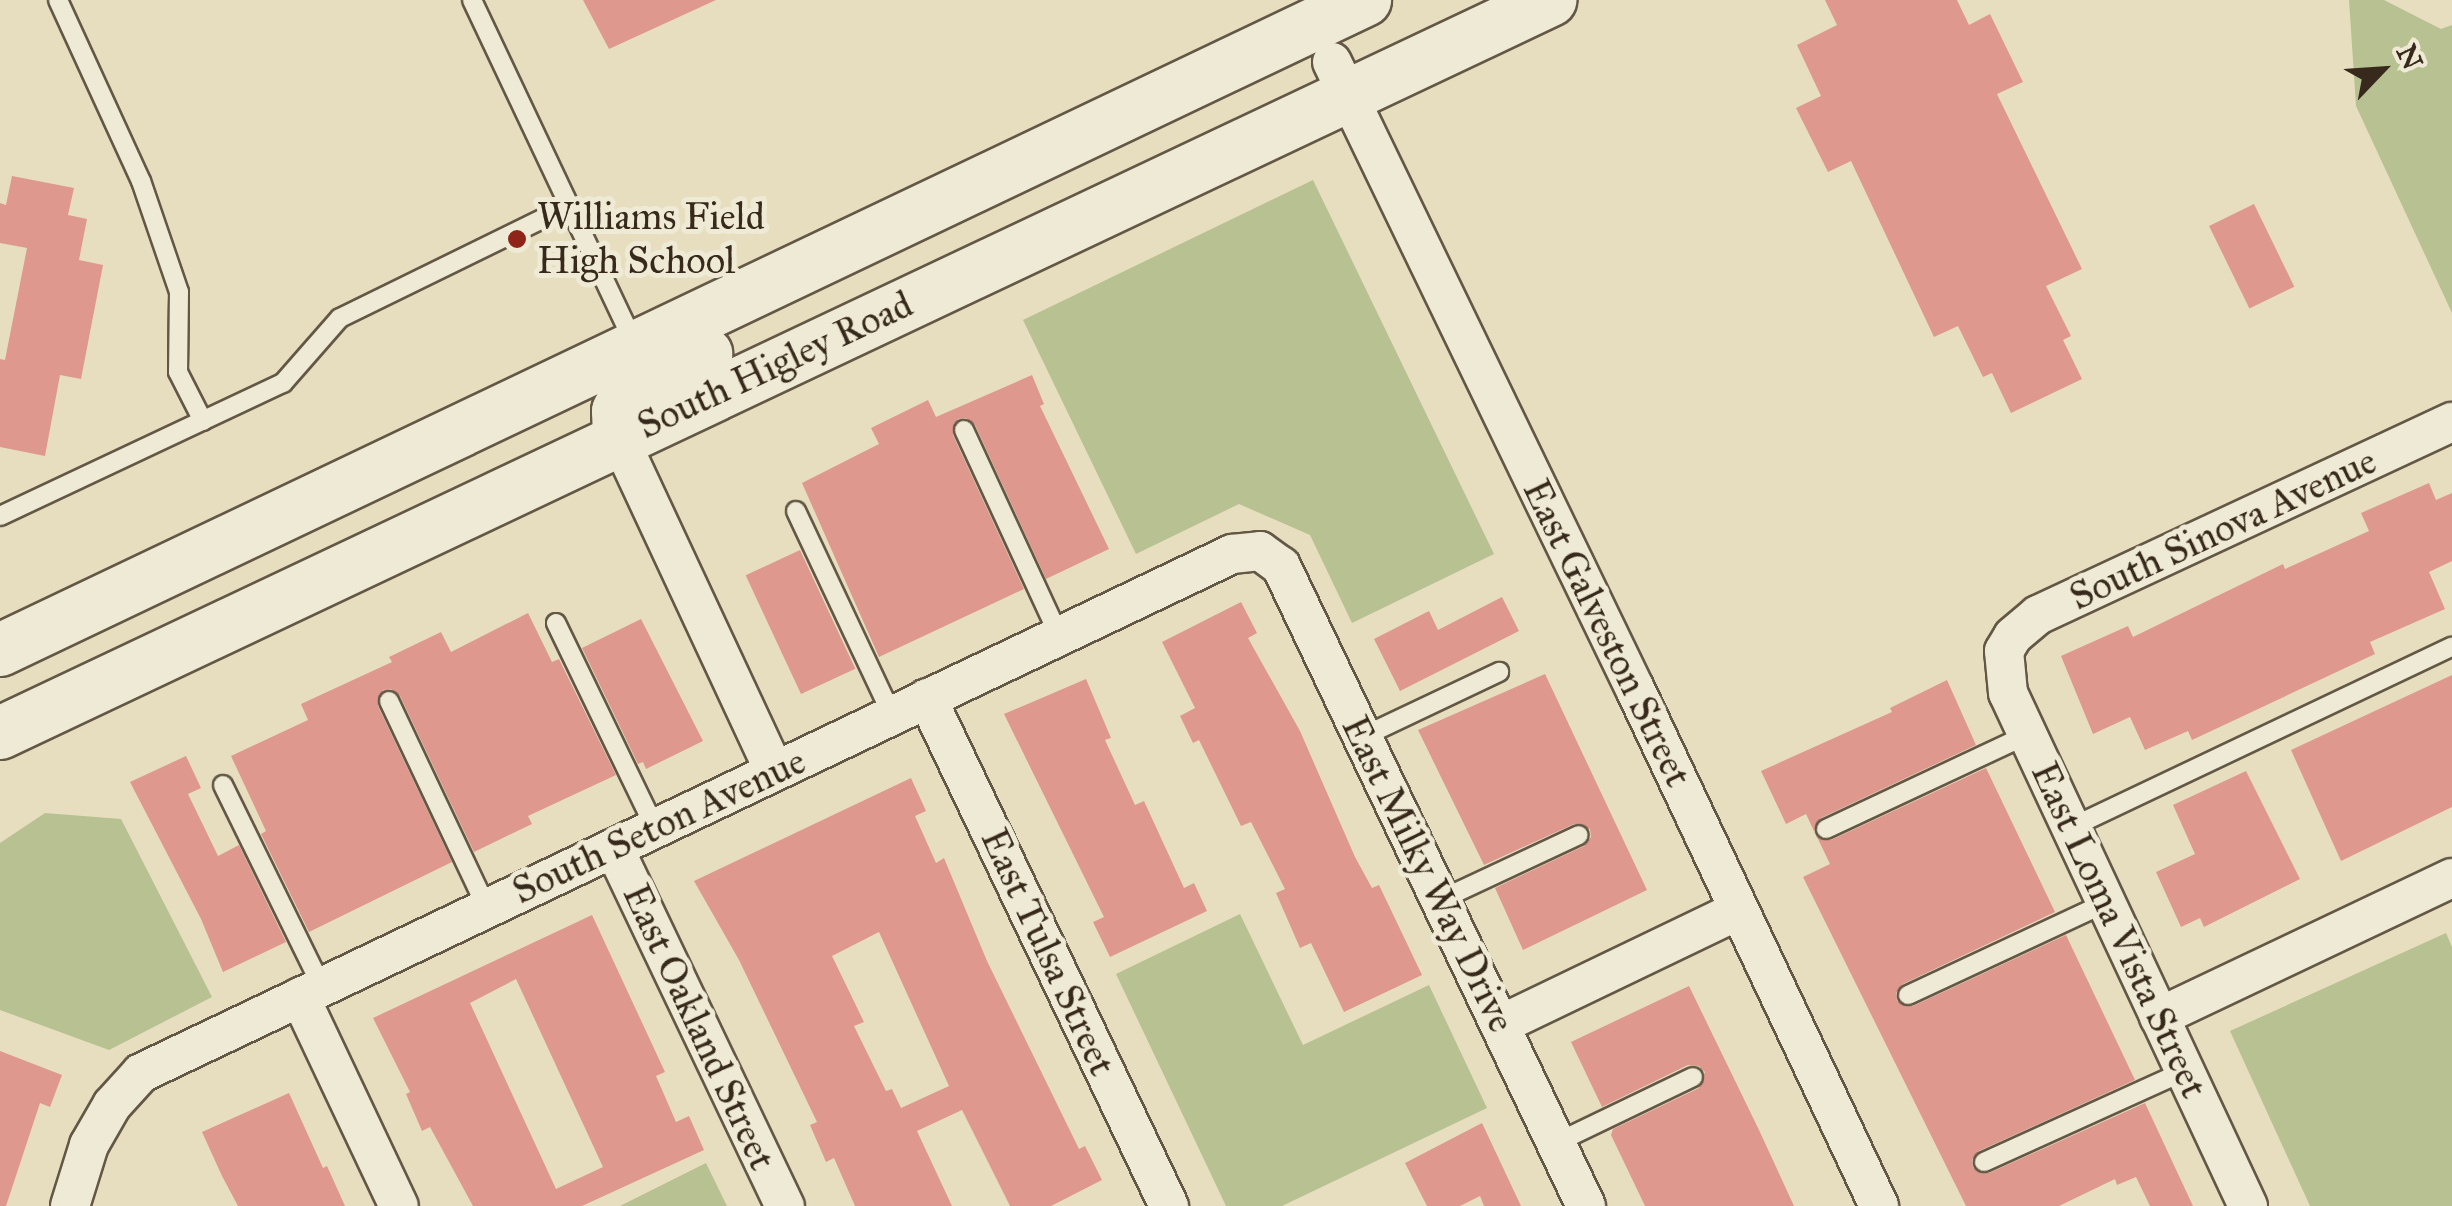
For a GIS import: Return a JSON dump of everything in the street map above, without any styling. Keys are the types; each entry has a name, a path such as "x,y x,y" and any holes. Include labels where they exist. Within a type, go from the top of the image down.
{"main road":[{"name":"South Higley Road","path":"0,650 1365,0"},
{"name":"South Higley Road","path":"0,732 619,438 1340,79 1551,0"},
{"path":"619,438 618,411 627,394 734,340 779,280"}],"street":[{"name":"East Galveston Street","path":"1340,79 1879,1206"},
{"name":"South Sinova Avenue","path":"2004,650 2013,636 2038,615 2452,422"},
{"path":"619,438 774,771"},
{"name":"South Seton Avenue","path":"70,1206 89,1145 112,1106 141,1073 1232,554 1260,551"},
{"name":"East Milky Way Drive","path":"1260,551 1280,566 1586,1206"},
{"name":"East Loma Vista Street","path":"2004,650 2008,694 2248,1206"},
{"name":"East Tulsa Street","path":"927,698 1170,1206"},
{"name":"East Oakland Street","path":"614,848 784,1206"},
{"path":"2159,1017 2452,878"},
{"path":"1500,1025 1738,910"},
{"path":"311,992 399,1206"}],"lane":[{"path":"58,0 141,181 179,292 178,372 203,422"},
{"path":"472,0 636,348"},
{"path":"0,516 283,383 340,318 569,206"},
{"path":"964,430 1059,636"},
{"path":"796,511 892,715"},
{"path":"556,624 655,828"},
{"path":"2070,828 2452,647"},
{"path":"1362,738 1499,672"},
{"path":"390,701 486,908"},
{"path":"1826,829 2027,736"},
{"path":"223,786 311,992"},
{"path":"1440,900 1579,836"},
{"path":"1908,995 2105,903"},
{"path":"1984,1162 2185,1071"},
{"path":"1556,1143 1693,1077"}],"green space":[{"path":"2349,0 2384,0 2441,29 2452,25 2452,313 2356,106"},
{"path":"1313,180 1494,554 1352,623 1310,535 1239,504 1136,554 1023,320"},
{"path":"45,813 121,819 212,997 109,1050 0,1010 0,843"},
{"path":"1240,914 1303,1045 1429,985 1487,1108 1282,1206 1226,1206 1116,974"},
{"path":"2446,933 2452,947 2452,1206 2310,1206 2230,1031"},
{"path":"706,1163 727,1206 620,1206"}],"building":[{"path":"583,0 716,0 609,49"},
{"path":"1825,0 1957,0 1969,25 1990,14 2023,82 1997,94 2082,269 2046,286 2071,336 2063,340 2082,379 2011,413 1992,373 1983,377 1958,326 1934,337 1851,161 1828,172 1796,108 1821,96 1797,45 1837,25"},
{"path":"12,176 74,188 68,215 87,219 79,260 103,265 81,379 60,375 45,456 0,447 0,359 5,360 27,248 0,243 0,203 6,205"},
{"path":"2254,204 2294,287 2249,309 2209,226"},
{"path":"1032,375 1044,404 1040,406 1109,549 1046,579 975,425 966,418 958,419 953,435 1024,589 879,657 802,483 879,444 871,428 928,400 936,417"},
{"path":"2429,483 2436,500 2452,493 2452,561 2429,572 2445,609 2370,642 2375,654 2192,740 2188,731 2145,750 2130,717 2093,734 2061,656 2128,626 2133,637 2283,564 2285,569 2369,531 2361,513"},
{"path":"800,550 855,669 801,694 746,575"},
{"path":"1502,597 1519,631 1400,691 1374,639 1429,611 1438,630"},
{"path":"1241,602 1257,633 1248,638 1300,731 1355,857 1372,888 1379,885 1422,975 1344,1012 1311,943 1300,948 1276,893 1285,889 1251,822 1241,826 1199,740 1193,743 1180,716 1195,708 1162,642"},
{"path":"528,613 552,662 559,659 616,775 528,816 532,824 474,852 400,696 391,689 383,690 378,706 452,862 309,932 261,834 266,831 231,756 308,720 301,704 392,662 389,657 441,632 451,652"},
{"path":"641,619 703,741 646,769 643,762 638,764 582,648"},
{"path":"1545,674 1647,890 1523,950 1495,888 1584,846 1591,837 1590,829 1574,824 1484,865 1418,730"},
{"path":"2452,675 2452,807 2341,861 2291,750"},
{"path":"1086,679 1111,738 1105,740 1135,805 1144,801 1184,888 1194,883 1207,911 1110,957 1093,922 1104,917 1004,714"},
{"path":"1947,680 1976,745 1821,818 1814,831 1806,814 1786,824 1761,771 1892,712 1890,708"},
{"path":"186,756 201,788 188,794 218,856 239,845 286,942 223,972 201,919 130,782"},
{"path":"1986,768 2055,912 1903,984 1896,993 1897,1001 1913,1006 2066,935 2135,1080 1979,1151 1972,1160 1973,1168 1989,1173 2145,1103 2193,1206 2150,1206 2136,1177 2117,1185 2115,1179 2059,1206 1966,1206 1803,877 1830,864 1817,837 1831,840"},
{"path":"2246,771 2300,879 2204,927 2200,918 2181,927 2156,872 2195,854 2173,805"},
{"path":"911,778 926,811 915,816 936,863 944,858 987,961 1079,1149 1085,1146 1102,1180 1051,1206 1010,1206 962,1110 917,1131 952,1206 855,1206 834,1158 826,1162 810,1125 817,1122 739,960 694,881","holes":["879,932 949,1086 901,1108 892,1089 886,1091 854,1026 864,1022 832,956"]},
{"path":"592,915 665,1072 656,1076 676,1122 689,1116 704,1150 582,1206 473,1206 430,1127 422,1131 406,1094 410,1092 373,1018","holes":["516,979 603,1167 556,1189 470,1003"]},
{"path":"1689,986 1794,1206 1645,1206 1611,1135 1613,1129 1699,1088 1705,1072 1699,1066 1688,1065 1602,1107 1571,1042"},
{"path":"0,1051 62,1075 50,1107 40,1103 6,1206 0,1206"},
{"path":"289,1093 345,1206 238,1206 222,1176 202,1132"},
{"path":"1482,1123 1521,1206 1484,1206 1480,1196 1460,1206 1427,1206 1405,1163"}],"place":[{"name":"Williams Field High School","path":"517,239"}]}
